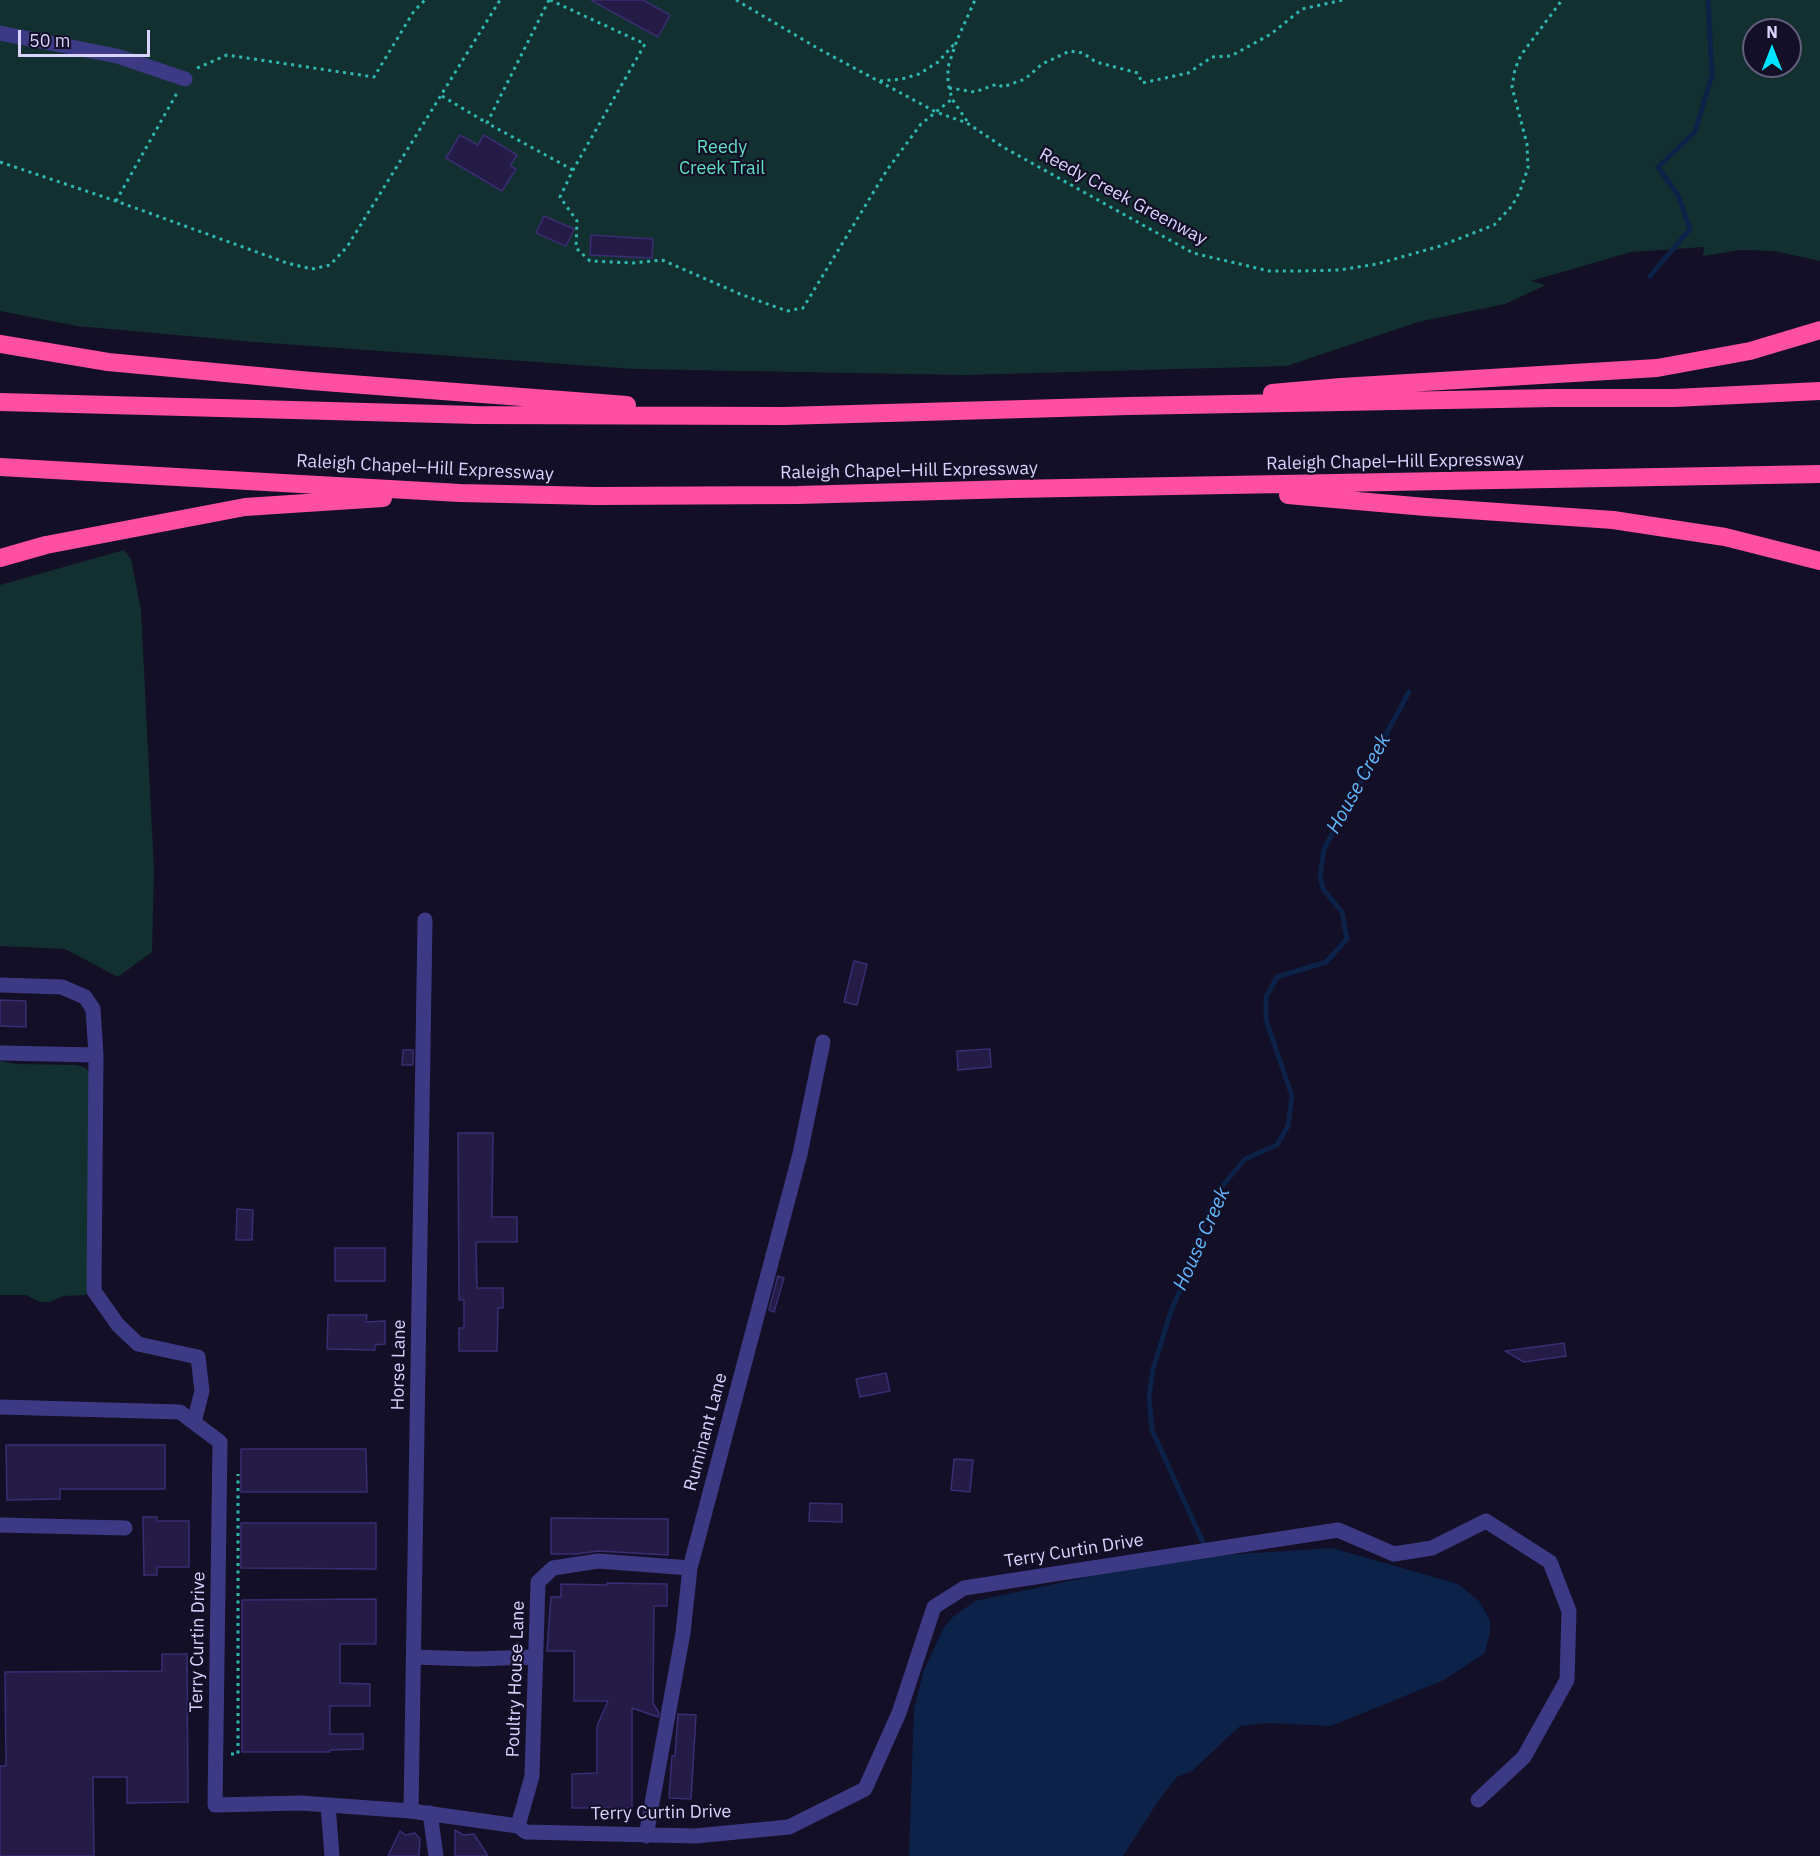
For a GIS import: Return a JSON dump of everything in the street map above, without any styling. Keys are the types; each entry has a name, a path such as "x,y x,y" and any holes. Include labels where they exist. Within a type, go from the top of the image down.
{"highway":[{"path":"1128,406 1341,387 1657,368 1750,351 1820,330"},
{"path":"0,344 108,362 310,381 784,416"},
{"path":"0,402 476,415 784,416 1128,406 1674,398 1820,391"},
{"name":"Raleigh Chapel–Hill Expressway","path":"0,467 460,493 595,496 786,495 1820,474"},
{"path":"1197,487 1426,507 1613,520 1725,537 1820,561"},
{"path":"0,558 46,545 245,507 460,493"}],"street":[{"path":"0,33 117,56 185,79"},
{"name":"Horse Lane","path":"411,1811 425,920"},
{"path":"0,985 62,987 85,997 93,1010 96,1055 94,1291 118,1325 138,1344 198,1357 202,1391 194,1422"},
{"name":"Ruminant Lane","path":"646,1836 683,1633 690,1568 800,1154 823,1042"},
{"path":"0,1053 96,1055"},
{"name":"Terry Curtin Drive","path":"0,1407 180,1412 220,1442 215,1805 301,1803 411,1811 518,1826 526,1832 695,1836 789,1827 865,1789 899,1713 934,1607 964,1588 1338,1530 1394,1554 1432,1548 1486,1521 1550,1562 1569,1611 1567,1680 1524,1757 1478,1800"},
{"path":"0,1525 125,1528"},
{"name":"Poultry House Lane","path":"518,1826 532,1776 538,1582 553,1568 597,1561 690,1568"},
{"path":"414,1657 473,1659 536,1657"},
{"path":"328,1805 332,1856"},
{"path":"430,1813 436,1856"}],"path":[{"path":"116,201 190,70 227,55 374,76 414,11 424,0"},
{"path":"0,162 287,263 312,269 330,266 347,247 500,0"},
{"path":"487,123 550,0 645,44 560,197 577,221 576,248 590,261 633,263 663,260 740,294 787,311 803,308 887,170 921,124 952,99"},
{"name":"Reedy Creek Greenway","path":"736,0 819,49 936,112 968,123 1003,147 1193,253 1269,271 1339,270 1377,264 1440,246 1494,225 1512,206 1525,180 1527,144 1512,87 1515,69 1521,55 1562,0"},
{"path":"968,123 952,99 948,67 975,0"},
{"path":"950,88 975,92 997,84 1003,87 1025,80 1042,64 1070,51 1083,53 1096,62 1138,73 1143,83 1188,73 1212,57 1231,56 1270,34 1302,9 1343,0"},
{"path":"879,81 903,79 919,74 938,62 957,40"},
{"path":"442,96 573,170"},
{"path":"216,1754 238,1754 238,1467"}],"green space":[{"name":"Reedy Creek Trail","path":"0,0 1820,0 1820,261 1774,251 1740,250 1703,256 1704,247 1631,252 1531,281 1546,285 1505,304 1418,322 1287,366 963,375 634,369 254,342 77,326 0,311"},
{"path":"124,550 131,559 141,610 154,871 152,952 118,977 65,949 0,946 0,585"},
{"path":"0,1061 18,1064 77,1065 86,1068 89,1072 89,1291 86,1295 63,1296 50,1302 40,1302 26,1295 0,1295"}],"water":[{"path":"1332,1548 1458,1584 1479,1601 1490,1620 1485,1653 1444,1680 1331,1726 1267,1723 1240,1726 1192,1771 1177,1777 1159,1800 1123,1856 909,1856 914,1708 924,1670 944,1627 954,1616 975,1601 1111,1572 1209,1556"}],"building":[{"path":"591,0 643,0 670,15 658,37"},
{"path":"460,135 478,145 484,135 517,155 510,166 516,169 502,191 446,158"},
{"path":"544,216 574,229 566,246 536,233"},
{"path":"591,235 653,239 652,258 590,255"},
{"path":"854,961 867,964 857,1005 844,1002"},
{"path":"0,1000 26,1001 26,1027 0,1026"},
{"path":"990,1049 991,1067 958,1070 957,1051"},
{"path":"403,1050 413,1050 413,1065 402,1065"},
{"path":"458,1133 493,1133 492,1217 517,1217 517,1242 476,1242 477,1288 503,1288 503,1308 498,1308 497,1351 459,1351 459,1328 464,1328 464,1300 459,1300"},
{"path":"237,1209 253,1210 252,1240 236,1240"},
{"path":"335,1248 385,1248 385,1281 335,1281"},
{"path":"778,1276 784,1278 774,1312 769,1310"},
{"path":"328,1315 367,1315 366,1322 385,1321 385,1344 375,1345 375,1350 327,1349"},
{"path":"1564,1343 1566,1356 1524,1362 1505,1351"},
{"path":"886,1373 890,1391 860,1397 856,1379"},
{"path":"6,1445 165,1445 165,1489 60,1489 60,1499 7,1500"},
{"path":"241,1449 366,1449 367,1492 241,1492"},
{"path":"954,1459 973,1460 970,1492 951,1490"},
{"path":"810,1503 842,1504 842,1522 809,1521"},
{"path":"143,1517 157,1517 157,1521 189,1521 189,1567 157,1567 157,1575 144,1575"},
{"path":"551,1518 668,1519 668,1555 598,1551 551,1554"},
{"path":"241,1523 376,1523 376,1569 241,1568"},
{"path":"607,1583 667,1584 667,1606 654,1606 653,1703 659,1713 658,1717 632,1708 632,1808 572,1808 572,1774 597,1773 597,1726 608,1701 574,1701 574,1651 547,1651 551,1597 561,1597 561,1584 607,1585"},
{"path":"376,1599 376,1644 340,1644 340,1683 370,1684 370,1706 330,1706 330,1734 363,1734 363,1749 330,1750 330,1752 242,1752 242,1600"},
{"path":"162,1654 187,1654 188,1802 127,1803 127,1777 93,1777 94,1856 0,1856 0,1766 6,1766 5,1672 162,1671"},
{"path":"678,1714 696,1715 691,1799 669,1798"},
{"path":"455,1830 463,1835 474,1834 488,1856 455,1856"},
{"path":"400,1831 406,1835 415,1833 420,1839 419,1856 388,1856"}],"waterway":[{"name":"House Creek","path":"1650,276 1690,229 1678,195 1658,167 1695,132 1712,75 1708,0"},
{"name":"House Creek","path":"1206,1549 1152,1430 1149,1396 1153,1369 1171,1311 1190,1268 1203,1226 1219,1190 1245,1159 1277,1145 1288,1126 1292,1096 1266,1020 1266,997 1277,977 1326,962 1347,939 1342,912 1323,889 1320,875 1324,849 1409,692"}]}
